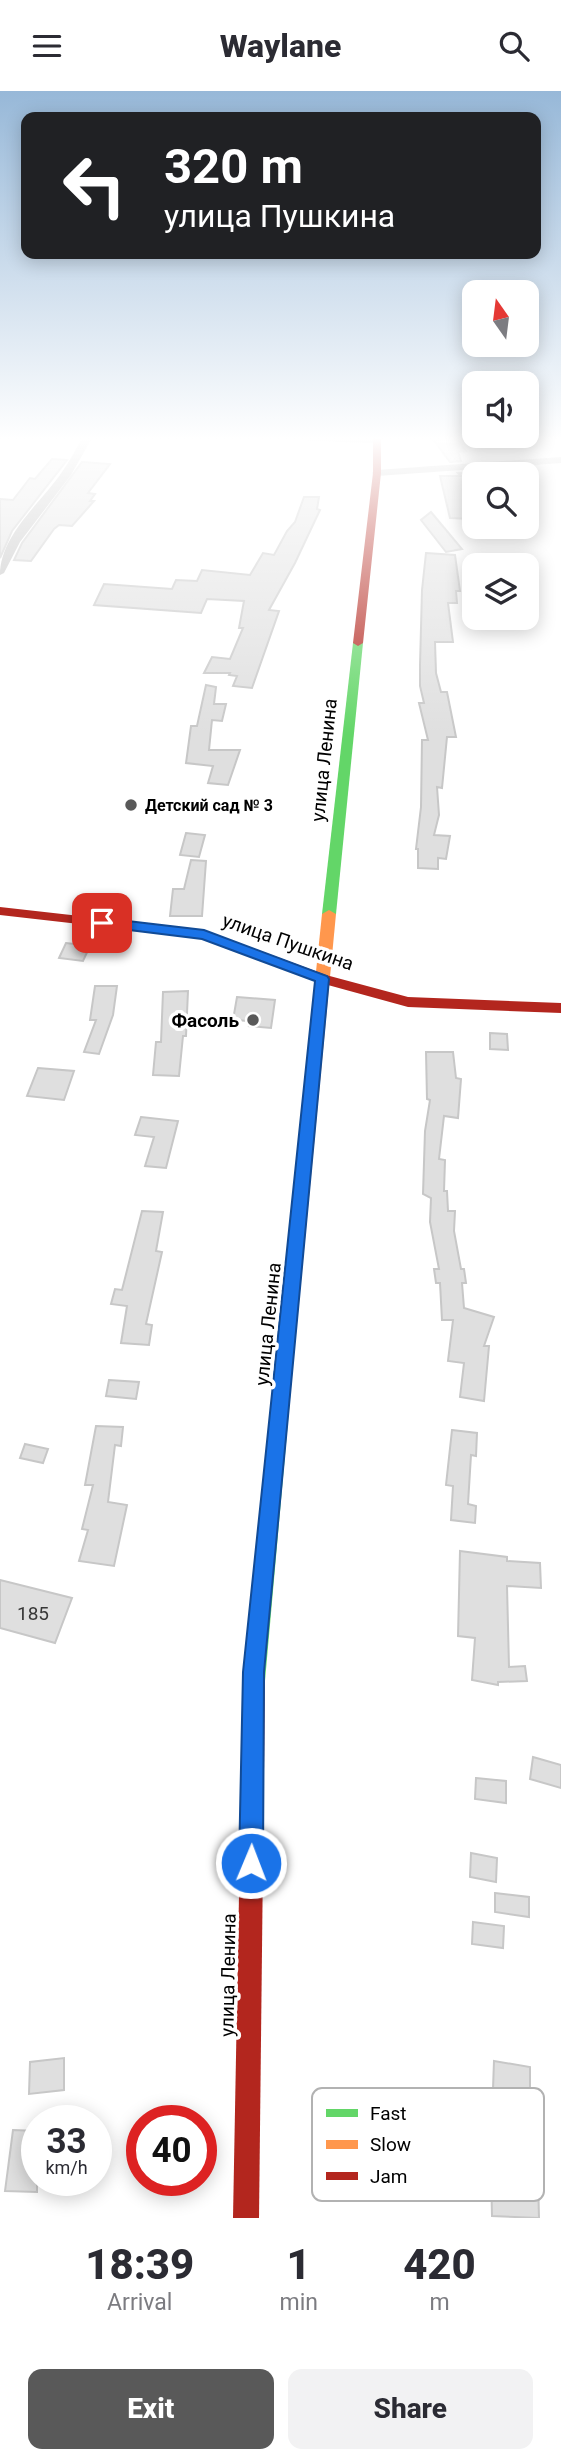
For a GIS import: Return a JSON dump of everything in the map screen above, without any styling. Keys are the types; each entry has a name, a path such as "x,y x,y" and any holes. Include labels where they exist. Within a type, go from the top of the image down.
{"street":[{"path":"0,571 18,537"},
{"name":"улица Ленина","path":"246,2218 254,1672 322,979 370,537"},
{"name":"улица Пушкина","path":"0,911 204,935 322,979 408,1002 561,1009"}],"building":[{"path":"0,537 9,537 0,558"},
{"path":"26,537 48,537 31,561 14,560"},
{"path":"284,537 307,537 269,610 279,611 252,688 233,686 237,676 229,675 230,673 204,673 212,657 230,659 243,628 239,628 244,601 207,599 201,613 94,605 104,584 172,589 176,580 197,581 202,570 250,575 263,553 274,555"},
{"path":"434,537 452,537 462,549 446,552"},
{"path":"426,553 455,555 460,591 456,591 457,603 448,603 453,642 435,642 436,673 441,692 447,692 456,737 447,737 442,788 437,787 439,815 434,835 450,836 446,859 438,858 438,869 418,868 416,849 421,807 422,740 428,740 419,703 424,703 420,686 420,665"},
{"path":"206,685 216,687 214,704 226,704 222,721 212,720 209,750 240,750 228,785 208,783 213,766 186,763 191,726 197,726"},
{"path":"186,833 205,835 199,857 180,855"},
{"path":"191,860 206,861 202,916 170,916 173,889 184,889"},
{"path":"66,943 90,946 83,961 59,958"},
{"path":"95,986 117,986 113,1015 99,1054 84,1052 96,1020 90,1020"},
{"path":"188,991 186,1036 183,1036 179,1076 153,1075 156,1042 161,1042 163,992"},
{"path":"237,997 275,1000 271,1028 249,1026 250,1021 233,1020"},
{"path":"490,1033 507,1034 508,1050 490,1049"},
{"path":"426,1052 453,1052 456,1078 461,1079 458,1118 444,1116 439,1159 445,1160 444,1191 447,1191 448,1211 455,1211 454,1231 466,1283 462,1283 464,1308 494,1317 484,1346 489,1346 484,1401 460,1397 464,1363 448,1361 453,1320 442,1320 440,1283 436,1283 434,1269 439,1269 430,1222 431,1198 423,1194 425,1131 430,1100 427,1099"},
{"path":"38,1068 74,1071 64,1100 27,1096"},
{"path":"141,1117 178,1121 166,1168 145,1166 154,1137 135,1135"},
{"path":"142,1211 163,1212 156,1251 162,1252 146,1324 152,1325 149,1345 121,1343 127,1306 111,1304 115,1289 122,1290"},
{"path":"109,1380 139,1382 136,1399 106,1396"},
{"path":"96,1426 123,1427 121,1446 115,1445 108,1502 127,1505 114,1566 79,1561 88,1530 82,1529 93,1485 85,1485"},
{"path":"452,1430 477,1433 476,1456 471,1455 468,1504 476,1506 475,1523 451,1520 453,1486 446,1485"},
{"path":"25,1444 48,1449 43,1463 20,1458"},
{"path":"460,1551 507,1557 507,1561 540,1563 541,1588 507,1586 509,1667 525,1666 527,1681 498,1682 498,1685 472,1680 475,1638 458,1636"},
{"path":"0,1580 72,1598 55,1643 0,1628"},
{"path":"533,1757 561,1765 561,1788 530,1779"},
{"path":"476,1778 506,1781 506,1803 475,1799"},
{"path":"471,1853 497,1858 496,1882 470,1877"},
{"path":"495,1893 529,1897 529,1917 495,1912"},
{"path":"473,1922 504,1926 503,1948 472,1944"},
{"path":"64,2058 64,2090 29,2094 30,2062"},
{"path":"494,2061 530,2067 530,2088 493,2088"},
{"path":"13,2130 21,2130 21,2192 5,2191"},
{"path":"492,2201 539,2201 539,2218 492,2216"}],"traffic: fast":[{"path":"329,914 358,643"},
{"path":"254,1681 284,1365"}],"traffic: slow":[{"path":"284,1365 329,914"}],"traffic: jam":[{"path":"358,643 370,537"},
{"path":"0,911 204,934 322,979 408,1002 561,1008"},
{"path":"246,2218 254,1681"}],"place":[{"name":"Детский сад № 3","path":"131,805"},
{"name":"Фасоль","path":"253,1020"}],"route":[{"path":"102,923 204,935 322,979 254,1672 251,1863"}]}
